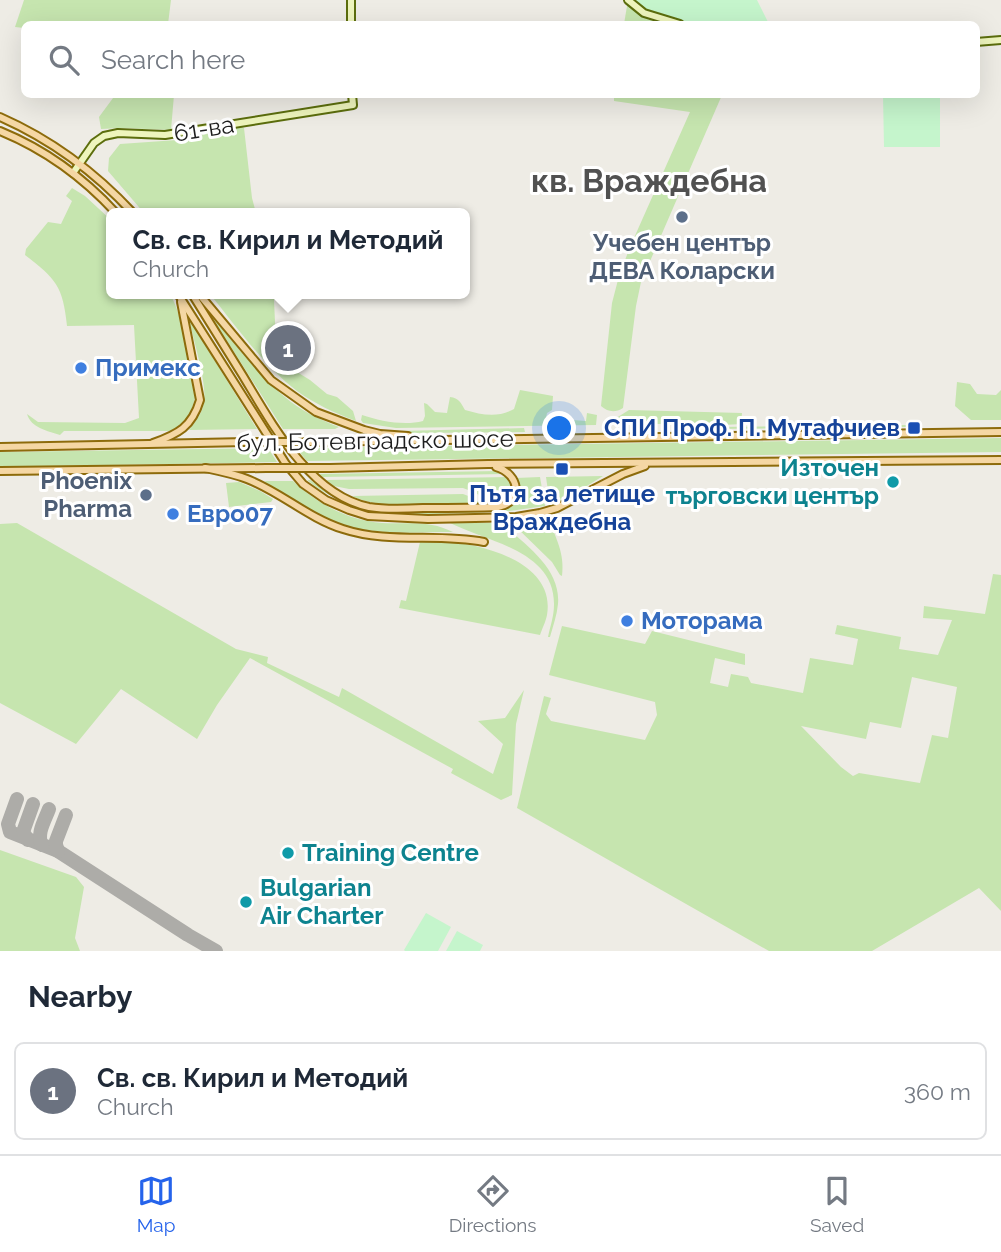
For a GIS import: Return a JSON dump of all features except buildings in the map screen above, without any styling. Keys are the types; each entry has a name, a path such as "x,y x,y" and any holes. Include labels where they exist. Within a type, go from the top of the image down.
{"main road":[{"path":"0,117 57,149 128,208"},
{"path":"0,131 32,146 72,173 110,208"},
{"path":"148,445 178,433 196,414 200,400 180,299"},
{"path":"182,299 286,464 303,484 326,500 369,516 428,519 516,517 540,513 557,508 623,474 650,464"},
{"path":"195,299 262,408 296,457 332,491 368,506 386,509 504,506 515,492 514,480 508,472 488,464"},
{"path":"203,299 271,380 316,412 380,434 484,439"},
{"name":"бул. Ботевградско шосе","path":"0,447 1001,432"},
{"name":"бул. Ботевградско шосе","path":"0,471 1001,460"},
{"path":"205,468 247,479 317,519 352,532 484,542"}],"street":[{"path":"351,0 351,21"},
{"path":"628,0 644,13 670,21"},
{"path":"980,42 1001,40"},
{"name":"61-ва","path":"72,173 94,143 104,136 118,133 165,135 353,105 352,98"}],"green space":[{"path":"24,0 171,0 168,21 21,21 21,28 15,27"},
{"path":"628,0 674,21 624,21"},
{"path":"628,0 757,0 768,21 670,21 644,13"},
{"path":"113,98 174,98 171,130 101,129 99,117"},
{"path":"614,98 721,98 641,282 623,408 609,411 601,406 612,303 619,276 690,112 614,101"},
{"path":"883,98 940,98 940,147 884,147"},
{"path":"244,128 255,208 140,208 108,171 109,158 120,144 177,140"},
{"path":"72,188 106,215 106,299 172,299 175,304 186,344 195,398 187,418 171,431 64,431 60,435 36,426 29,419 27,414 38,422 125,423 139,418 134,325 67,326 63,301 56,284 25,255 26,249 48,222 61,224 72,201 66,196"},
{"path":"214,299 276,299 276,344 282,358 279,361 327,394 337,397 353,411 356,421 297,391 273,370"},
{"path":"210,314 280,393 303,410 339,427 283,429"},
{"path":"189,319 257,429 189,430 202,409 204,393 202,372"},
{"path":"957,382 970,384 977,394 996,395 1001,390 1001,420 971,420 955,406"},
{"path":"520,390 553,396 552,410 547,413 546,418 586,421 587,413 597,415 596,425 396,428 363,423 361,420 362,415 392,422 423,421 424,403 435,412 447,413 450,397 458,400 465,410 502,414 514,409"},
{"path":"629,410 742,413 741,424 605,425"},
{"path":"908,425 907,427 709,429 714,427"},
{"path":"524,428 525,432 401,431"},
{"path":"1001,438 1001,452 307,461 296,448"},
{"path":"268,448 277,462 0,467 0,452"},
{"path":"499,471 505,474 323,477 319,474"},
{"path":"603,476 566,499 550,505 546,477"},
{"path":"509,477 511,490 508,498 489,503 476,493 463,488 349,489 334,486 326,480"},
{"path":"540,477 545,506 502,512 500,510 516,498 516,478"},
{"path":"307,480 310,480 352,505 328,494"},
{"path":"293,481 323,504 357,518 382,523 426,524 453,532 379,532 343,525 308,509 264,482"},
{"path":"239,482 273,499 271,502 229,507 226,483"},
{"path":"463,494 480,503 397,506 352,496"},
{"path":"354,505 397,511 490,512 394,513"},
{"path":"547,517 561,553 562,576 552,562 512,523 525,523"},
{"path":"17,523 236,649 268,657 267,663 339,697 342,688 493,774 503,744 478,721 505,718 524,690 516,724 512,795 501,800 451,773 453,769 250,658 197,739 121,689 76,744 0,703 0,524"},
{"path":"450,523 502,523 540,558 554,579 557,591 558,604 550,637 554,605 551,587 544,572 532,560 517,551"},
{"path":"443,541 477,546 513,559 528,569 540,582 547,597 547,615 540,635 399,608 401,600 406,601 420,542"},
{"path":"993,574 1001,575 1001,911 979,888 872,951 769,951 517,808 544,696 551,698 546,714 551,721 645,740 657,715 655,702 549,675 562,626 645,644 652,631 745,654 745,665 715,658 710,683 728,687 731,674 748,677 751,683 803,693 810,658 853,665 858,639 835,634 837,625 901,637 899,649 938,655 952,620 923,618 924,606 985,614","holes":["912,677 957,687 948,738 932,735 920,783 859,773 853,776 801,726 866,739 870,722 901,728"]},
{"path":"0,850 76,877 84,887 75,938 80,951 0,951"},
{"path":"426,913 451,927 438,951 405,951 404,950"},
{"path":"457,931 483,945 480,951 446,951"}],"taxiway":[{"path":"17,799 8,824 10,832 58,851 216,951"},
{"path":"28,840 23,832 33,804"},
{"path":"42,845 41,832 49,809"},
{"path":"58,851 56,841 66,815"}],"place":[{"name":"Учебен център ДЕВА Коларски","path":"682,217"},
{"name":"Св. св. Кирил и Методий","path":"288,348"},
{"name":"Примекс","path":"81,368"},
{"name":"СПИ Проф. П. Мутафчиев","path":"914,428"},
{"name":"Пътя за летище Враждебна","path":"562,469"},
{"name":"Източен търговски център","path":"893,482"},
{"name":"Phoenix Pharma","path":"146,495"},
{"name":"Евро07","path":"173,514"},
{"name":"Моторама","path":"627,621"},
{"name":"Training Centre","path":"288,853"},
{"name":"Bulgarian Air Charter","path":"246,902"}],"district":[{"name":"кв. Враждебна","path":"649,181"}]}
